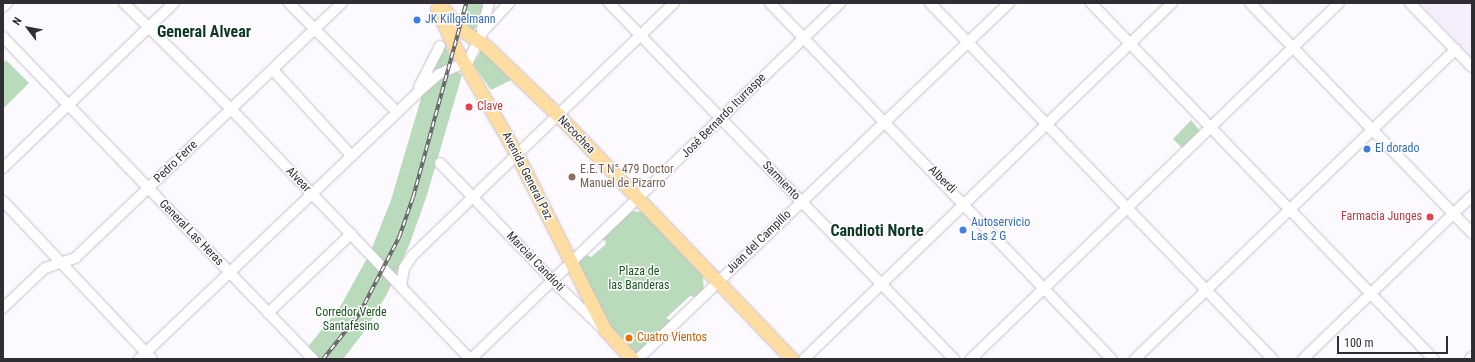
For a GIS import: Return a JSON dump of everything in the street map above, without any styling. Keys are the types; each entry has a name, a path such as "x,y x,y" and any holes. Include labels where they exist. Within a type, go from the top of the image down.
{"main road":[{"name":"Avenida General Paz","path":"436,3 448,35 466,63 517,155 605,330"},
{"name":"Necochea","path":"439,3 459,28 479,38 558,115 792,359"},
{"name":"Marcial Candioti","path":"605,330 632,359"}],"street":[{"path":"3,7 7,3"},
{"name":"Alvear","path":"124,3 231,109 471,359"},
{"path":"3,168 174,3"},
{"path":"289,3 396,111"},
{"name":"Pedro Ferre","path":"3,308 45,268 75,258 342,3"},
{"path":"3,201 62,262 145,357 230,272 396,111 439,74 466,63 479,38 489,3"},
{"path":"479,38 509,3"},
{"name":"Sarmiento","path":"609,3 954,359"},
{"path":"401,286 401,276 408,260 674,3"},
{"name":"Alberdi","path":"770,3 965,204 1111,359"},
{"name":"José Bernardo Iturraspe","path":"471,359 638,200 840,3"},
{"path":"930,3 1273,359"},
{"name":"Juan del Campillo","path":"638,359 1009,3"},
{"path":"1091,3 1433,359"},
{"path":"804,359 1172,3"},
{"path":"1250,3 1472,233"},
{"path":"971,359 1339,3"},
{"path":"1410,3 1472,67"},
{"name":"General Las Heras","path":"3,37 230,272 308,357"},
{"path":"417,92 440,46"},
{"path":"1135,359 1456,50"},
{"path":"273,70 351,155"},
{"name":"Marcial Candioti","path":"440,163 552,281 605,330"},
{"path":"1303,359 1371,296 1472,196"},
{"path":"268,313 351,234"}],"shaded area":[{"path":"1420,3 1472,3 1472,58"}],"green space":[{"path":"464,3 486,3 478,24 472,32 460,20"},
{"path":"444,44 455,64 431,71"},
{"path":"481,51 487,54 511,80 491,90 473,64"},
{"path":"6,60 29,83 3,109 3,63"},
{"name":"Corredor Verde Santafesino","path":"458,72 462,75 427,195 410,243 387,294 364,332 343,359 317,359 307,348 340,307 370,253 391,200 423,92 444,77"},
{"path":"1191,120 1201,132 1183,149 1173,139"},
{"name":"Plaza de las Banderas","path":"631,211 642,212 703,276 704,293 699,298 690,296 666,318 673,322 638,354 629,352 606,329 577,271 581,257 584,254 591,257 605,245 606,241 600,239"}],"railway":[{"path":"323,359 359,314 399,237 413,197 466,3"}],"place":[{"name":"JK Killgelmann","path":"417,20"},
{"name":"Clave","path":"469,107"},
{"name":"El dorado","path":"1367,149"},
{"name":"E.E.T N° 479 Doctor Manuel de Pizarro","path":"572,177"},
{"name":"Farmacia Junges","path":"1430,217"},
{"name":"Autoservicio Las 2 G","path":"963,230"},
{"name":"Cuatro Vientos","path":"629,338"}],"district":[{"name":"General Alvear","path":"204,32"},
{"name":"Candioti Norte","path":"877,231"}]}
